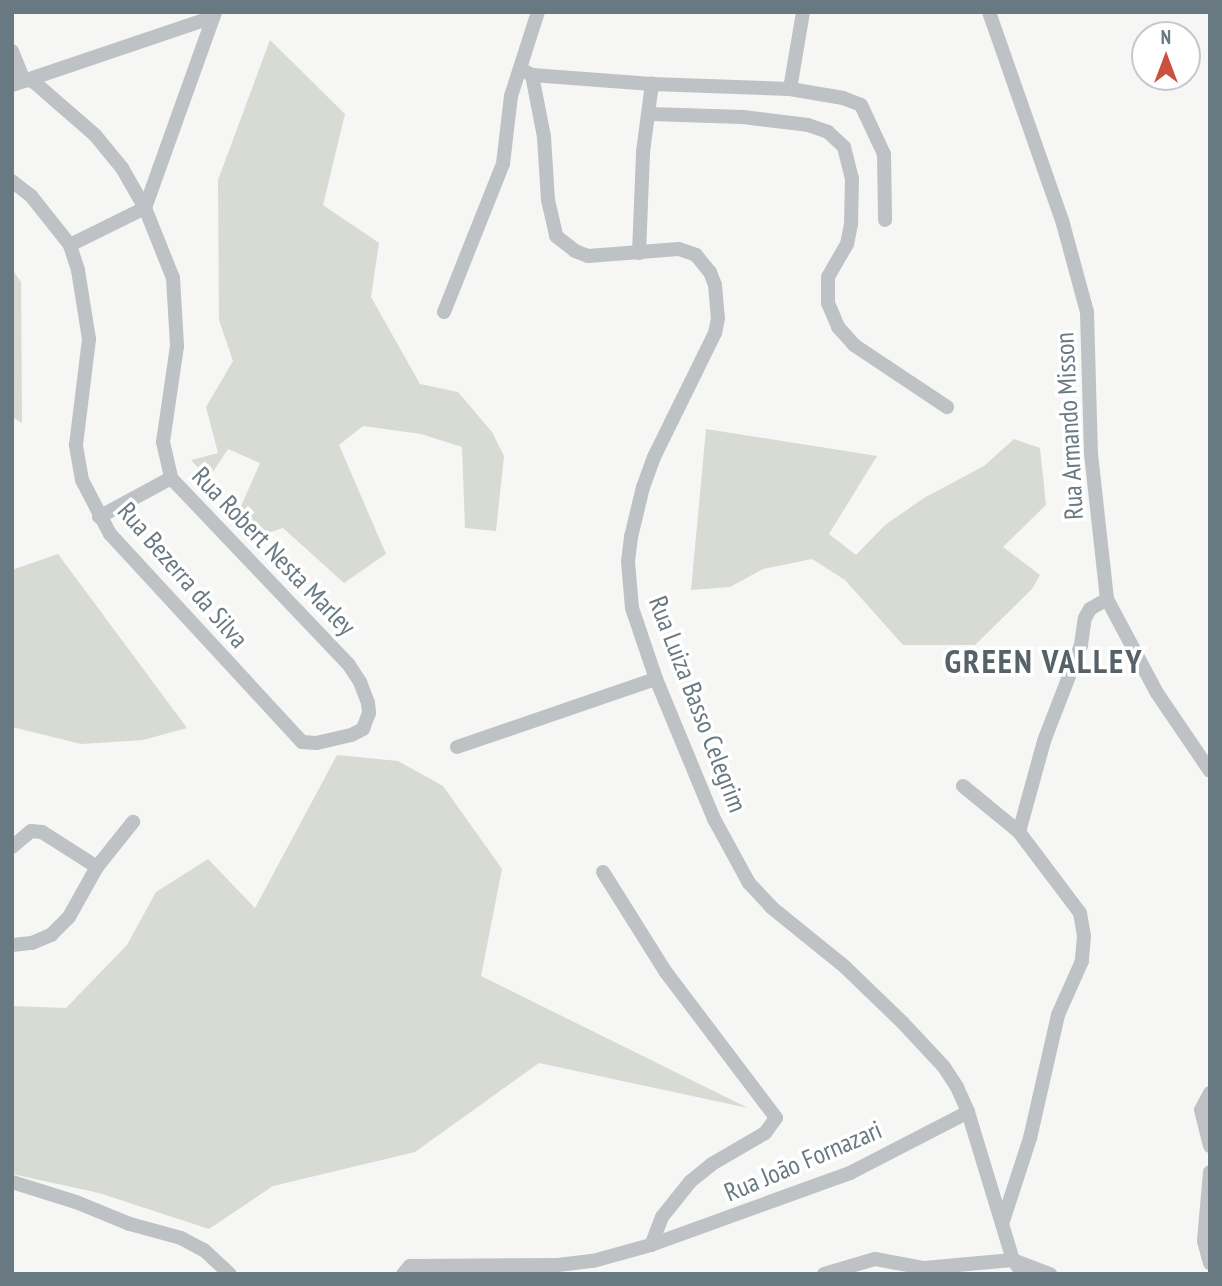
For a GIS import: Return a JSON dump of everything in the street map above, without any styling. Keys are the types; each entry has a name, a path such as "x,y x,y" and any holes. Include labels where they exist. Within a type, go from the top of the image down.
{"street":[{"path":"444,313 503,164 511,96 526,72 538,12"},
{"path":"790,89 803,12"},
{"name":"Rua Armando Misson","path":"989,12 1062,220 1087,312 1091,454 1107,598"},
{"path":"12,51 16,80 214,15"},
{"path":"70,245 145,208 214,15"},
{"path":"526,72 652,85 790,89 844,98 861,105 884,154 885,220"},
{"path":"526,72 544,137 548,200 556,236 575,251 588,256 639,253 643,152 652,85"},
{"name":"Rua Robert Nesta Marley","path":"16,80 34,82 62,103 95,135 122,168 145,208 173,278 177,345 163,442 171,478 355,674 369,713 363,729 351,735"},
{"path":"650,114 743,117 808,125 828,132 844,147 852,177 851,223 847,244 828,278 828,303 838,327 854,345 947,407"},
{"name":"Rua Bezerra da Silva","path":"12,181 31,196 70,245 84,299 89,339 76,444 82,480 99,517 119,544 302,742 316,743 351,735"},
{"name":"Rua Luiza Basso Celegrim","path":"639,253 665,249 696,255 710,272 718,299 715,333 654,457 643,487 631,537 628,562 632,608 656,679 713,818 749,883 771,908 845,967 944,1067 968,1112 1013,1260 1023,1274"},
{"path":"99,517 171,478"},
{"path":"1019,832 1044,741 1081,645 1085,618 1090,609 1107,598 1157,693 1210,771"},
{"path":"457,747 656,679"},
{"path":"963,786 1019,832 1080,913 1084,936 1082,961 1058,1015 1030,1138 1002,1224"},
{"path":"12,945 32,943 51,935 69,917 97,867 133,822"},
{"path":"12,847 31,831 42,832 97,867"},
{"name":"Rua João Fornazari","path":"603,872 664,971 776,1114 776,1121 765,1133 712,1164 690,1182 662,1217 651,1245"},
{"path":"1210,1093 1201,1110 1210,1146"},
{"name":"Rua João Fornazari","path":"403,1274 410,1266 558,1265 593,1261 651,1245 850,1173 968,1112"},
{"path":"1210,1172 1204,1241 1210,1263"},
{"path":"12,1182 76,1202 130,1224 181,1238 204,1250 230,1274"},
{"path":"824,1274 875,1259 924,1268 1013,1260 1050,1274"}],"shaded area":[{"path":"270,40 345,114 323,205 379,243 371,297 420,384 458,392 492,432 504,456 496,531 465,528 462,447 421,434 363,426 339,445 386,554 344,583 283,528 247,540 235,520 260,463 228,449 208,479 191,460 218,453 206,407 233,361 219,320 218,180"},
{"path":"12,269 21,282 22,423 12,417"},
{"path":"706,429 877,456 829,534 856,555 885,525 924,498 984,466 1014,439 1040,448 1046,505 1003,547 1040,575 1032,589 975,645 903,645 845,580 812,559 763,569 730,587 691,590"},
{"path":"58,554 187,728 143,740 81,744 12,727 12,570"},
{"path":"337,755 398,761 443,786 502,869 481,976 748,1108 539,1063 415,1152 273,1186 209,1229 99,1193 12,1174 12,1006 66,1008 127,945 156,892 208,859 255,908"}],"district":[{"name":"GREEN VALLEY","path":"1044,661"}]}
